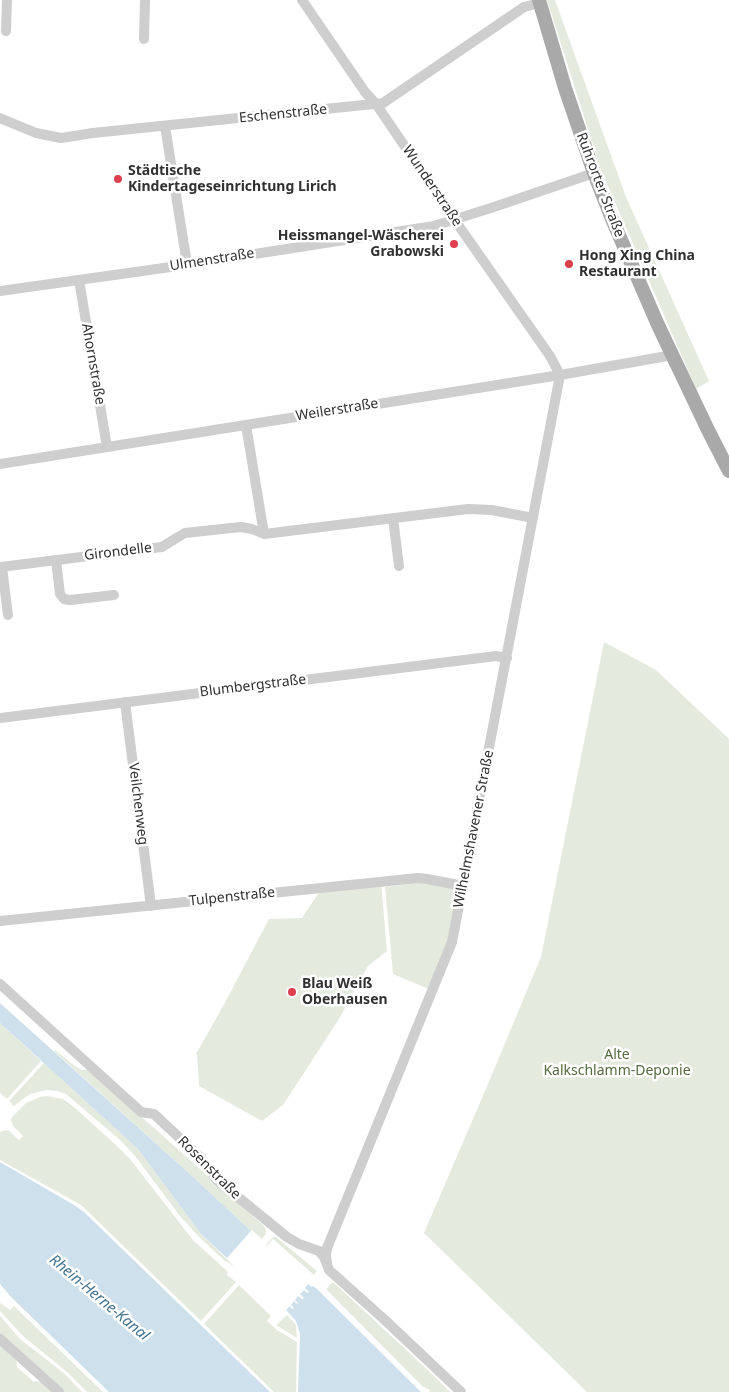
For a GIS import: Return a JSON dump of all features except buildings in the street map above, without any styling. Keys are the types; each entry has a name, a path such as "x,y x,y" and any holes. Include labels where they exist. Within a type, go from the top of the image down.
{"main road":[{"name":"Ruhrorter Straße","path":"540,1 565,88 594,173 673,355 729,472"}],"street":[{"path":"6,31 7,0"},
{"path":"144,39 145,0"},
{"name":"Wunderstraße","path":"302,0 550,356 560,375"},
{"name":"Eschenstraße","path":"0,118 36,133 61,138 386,102 524,7 540,1"},
{"path":"165,126 188,264"},
{"name":"Ulmenstraße","path":"0,291 434,226 594,173"},
{"name":"Ahornstraße","path":"79,280 107,447"},
{"name":"Weilerstraße","path":"0,464 560,375 673,355"},
{"name":"Wilhelmshavener Straße","path":"327,1264 326,1255 328,1248 450,949 456,930 560,375"},
{"path":"246,425 264,534"},
{"name":"Girondelle","path":"8,615 1,567 162,547 178,536 185,534 240,527 252,528 264,534 459,509 492,510 533,518"},
{"path":"393,518 399,566"},
{"path":"56,560 60,594 64,599 70,600 114,594"},
{"name":"Blumbergstraße","path":"0,718 486,657 507,658"},
{"name":"Veilchenweg","path":"125,702 151,906"},
{"name":"Tulpenstraße","path":"0,921 418,878 464,886"},
{"name":"Rosenstraße","path":"0,984 141,1112 154,1114 202,1159 217,1180 281,1232 299,1244 319,1251 329,1270 461,1392"},
{"path":"0,1339 59,1392"}],"green space":[{"path":"547,0 555,0 626,197 709,381 696,389 601,170"},
{"name":"Alte Kalkschlamm-Deponie","path":"604,642 656,670 729,739 729,1392 587,1392 424,1233 541,957"},
{"name":"Blau Weiß Oberhausen","path":"381,882 387,951 368,966 339,1019 283,1105 262,1121 199,1086 196,1054 269,919 302,918 322,888"},
{"path":"424,882 460,889 454,929 431,990 393,974 385,887"},
{"path":"0,1023 41,1061 7,1099 0,1093"},
{"path":"55,1050 75,1066 82,1070 89,1070 264,1226 266,1231 262,1239 251,1231"},
{"path":"44,1063 138,1149 201,1234 234,1266 225,1261 198,1236 180,1216 135,1156 120,1140 66,1094 47,1090 30,1094 14,1106 9,1101"},
{"path":"47,1096 63,1099 116,1145 130,1159 193,1240 228,1272 227,1275 236,1282 201,1321 81,1205 0,1160 0,1132 9,1131 19,1140 23,1136 13,1126 12,1117 26,1103"},
{"path":"273,1237 276,1237 317,1271 314,1275 273,1239 267,1246"},
{"path":"333,1282 450,1392 429,1392 430,1390 422,1386 326,1289"},
{"path":"239,1285 271,1316 267,1321 277,1330 297,1342 296,1392 274,1392 204,1324"},
{"path":"0,1303 10,1310 14,1306 103,1392 87,1392 67,1372 23,1336 0,1311"},
{"path":"287,1315 296,1325 297,1338 276,1325"},
{"path":"0,1316 20,1339 65,1374 82,1392 64,1392 0,1335"},
{"path":"0,1344 16,1356 17,1367 33,1381 44,1382 55,1392 0,1392"}],"water":[{"path":"0,1003 251,1231 227,1258 201,1234 138,1149 0,1023"},
{"name":"Rhein-Herne-Kanal","path":"0,1162 84,1212 270,1392 109,1392 0,1284"},
{"path":"308,1284 317,1289 421,1392 298,1392 300,1334 296,1321 286,1310 290,1306 292,1309 294,1308 291,1305 294,1301 298,1303 295,1300 298,1296 302,1299 304,1298 300,1294 304,1290 307,1293 309,1292 305,1288"}],"place":[{"name":"Städtische Kindertageseinrichtung Lirich","path":"118,179"},
{"name":"Heissmangel-Wäscherei Grabowski","path":"454,244"},
{"name":"Hong Xing China Restaurant","path":"569,264"},
{"name":"Blau Weiß Oberhausen","path":"292,992"}]}
